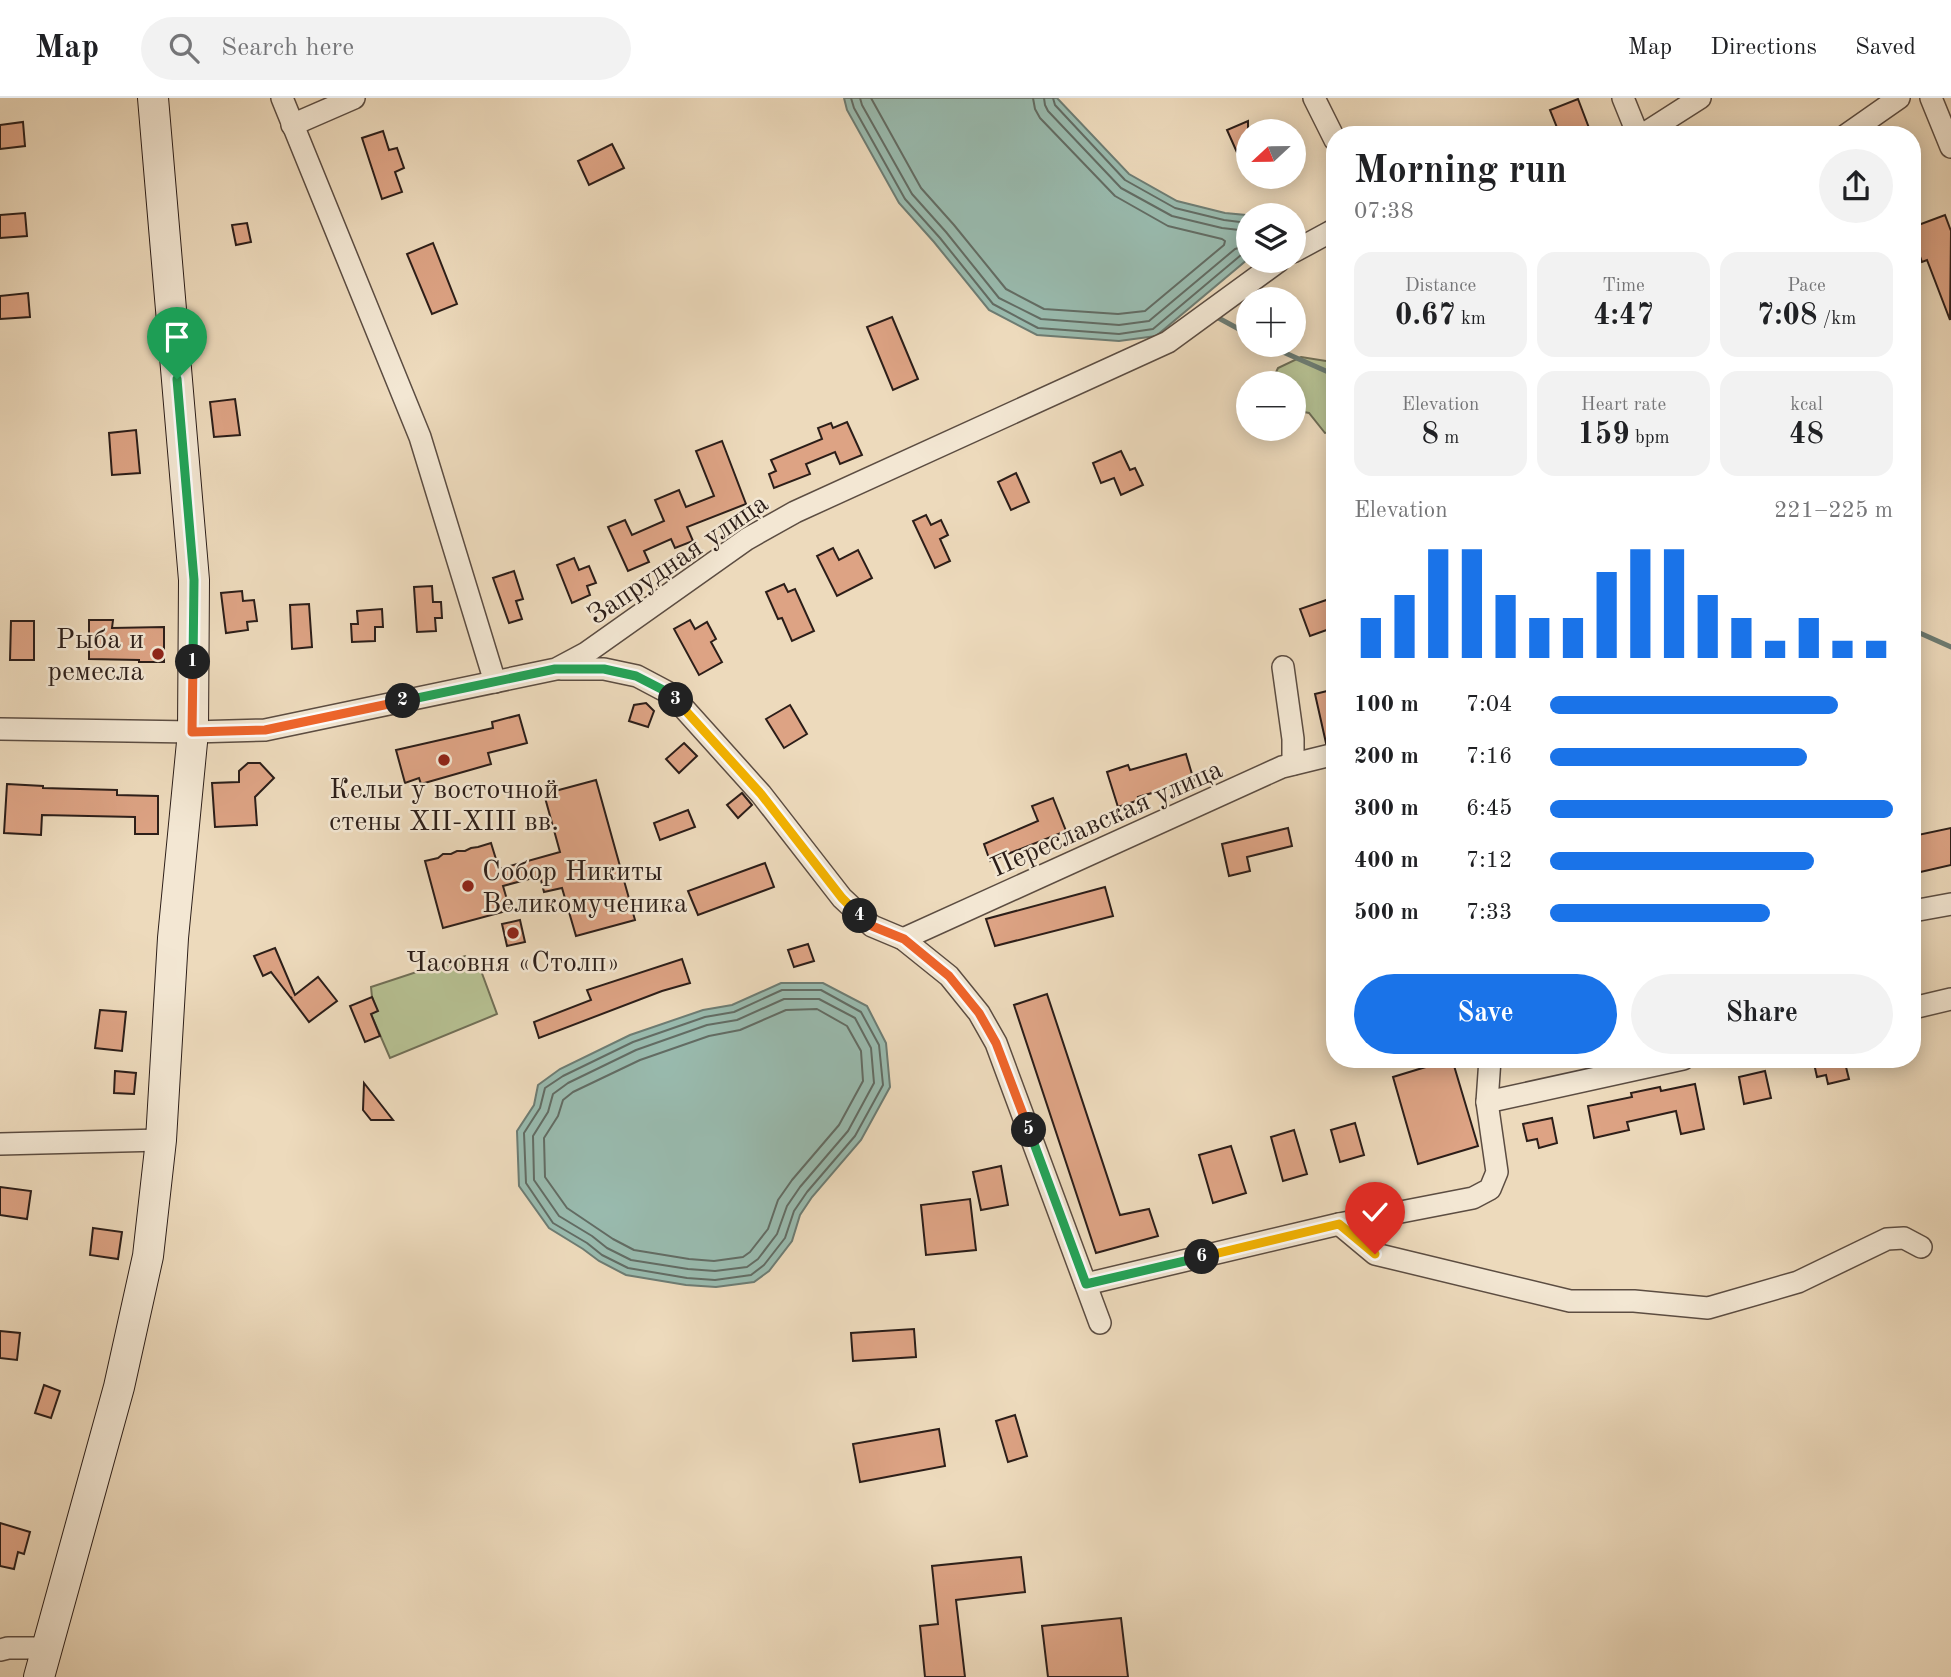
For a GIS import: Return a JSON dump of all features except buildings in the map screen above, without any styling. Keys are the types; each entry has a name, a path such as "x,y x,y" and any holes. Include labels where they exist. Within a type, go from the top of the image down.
{"street":[{"path":"39,1677 119,1387 141,1293 154,1217 173,938 192,732 194,580 153,98"},
{"path":"282,98 420,437 495,682"},
{"path":"292,125 354,98"},
{"path":"1314,98 1328,126"},
{"path":"1623,98 1636,126"},
{"path":"1655,126 1700,98"},
{"path":"1859,126 1899,98"},
{"path":"1931,98 1951,148"},
{"path":"1306,245 1326,234"},
{"name":"Запрудная улица","path":"0,729 192,732 265,730 555,669 586,653 747,539 795,512 1168,342 1262,273"},
{"path":"1283,667 1293,739 1293,764"},
{"path":"555,669 604,669 636,676 671,694 761,794 842,898 872,926 904,939 949,976 979,1013 996,1043 1100,1323"},
{"name":"Переславская улица","path":"904,939 1282,767 1326,756"},
{"path":"1921,910 1951,904"},
{"path":"1921,1006 1951,999"},
{"path":"1086,1284 1339,1224 1473,1198 1490,1189 1497,1172 1487,1102 1489,1068"},
{"path":"1487,1102 1642,1068"},
{"path":"0,1144 161,1140"},
{"path":"1339,1224 1375,1254 1570,1301 1634,1301 1708,1308 1798,1282 1887,1239 1904,1238 1921,1247"},
{"path":"0,1650 47,1648"}],"green space":[{"path":"1301,357 1326,361 1326,433 1306,412 1306,371 1277,371"},
{"path":"465,956 480,968 497,1014 390,1058 371,1014 377,1010 371,987"}],"water":[{"path":"844,98 1057,98 1129,174 1177,201 1236,214 1236,269 1156,336 1119,341 1037,335 989,310 899,203 847,110"},
{"path":"781,983 823,983 867,1006 886,1043 890,1087 861,1140 812,1197 800,1215 792,1241 769,1271 754,1282 716,1287 626,1275 599,1261 549,1228 519,1186 517,1131 534,1105 538,1085 560,1069 630,1035 703,1010 732,1005"}],"waterway":[{"path":"1213,315 1236,327"},
{"path":"1294,357 1326,371"},
{"path":"1921,634 1951,647"}],"place":[{"name":"Рыба и ремесла","path":"158,654"},
{"name":"Кельи у восточной стены XII-XIII вв.","path":"444,760"},
{"name":"Собор Никиты Великомученика","path":"468,886"},
{"name":"Часовня «Столп»","path":"513,933"}],"route":[{"path":"177,379 194,580 192,732 265,730 555,669 604,669 636,676 671,694 761,794 842,898 872,926 904,939 949,976 979,1013 996,1043 1086,1284 1339,1224 1375,1254"}]}
